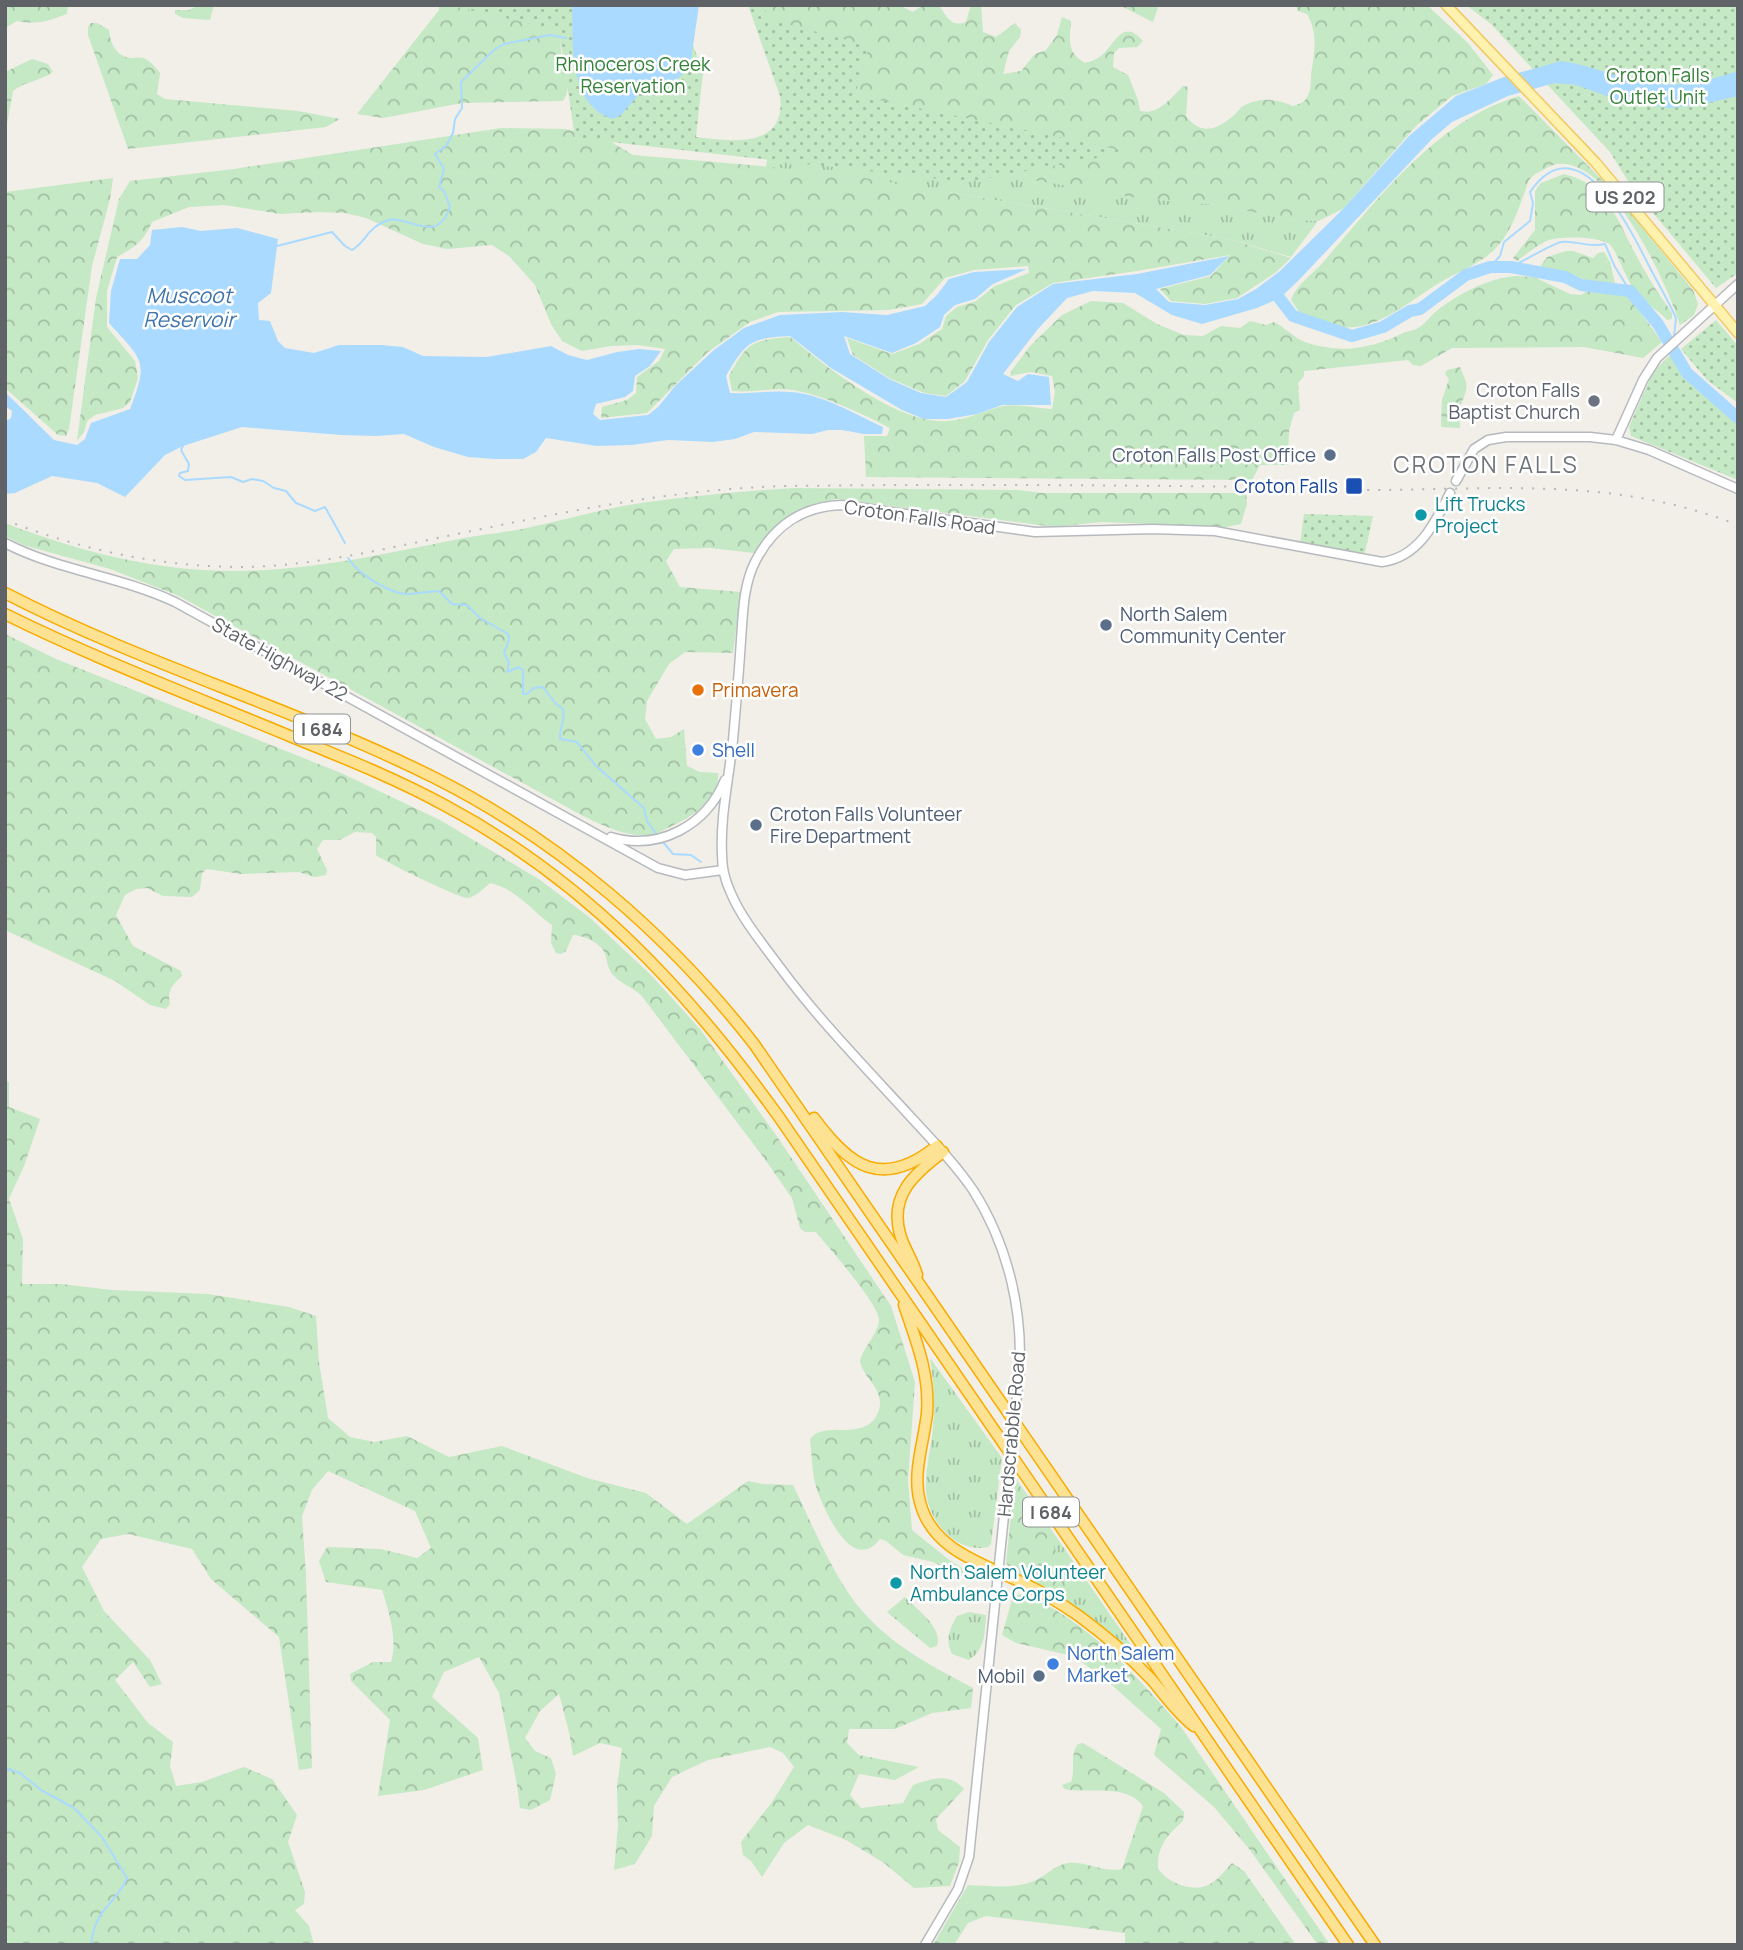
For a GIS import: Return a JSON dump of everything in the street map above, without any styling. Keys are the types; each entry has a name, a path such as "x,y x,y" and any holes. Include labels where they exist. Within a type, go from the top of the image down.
{"highway":[{"name":"I 684","path":"5,593 73,626 413,767 457,789 510,821 600,886 673,951 730,1015 792,1100 1375,1945"},
{"name":"I 684","path":"5,614 99,658 404,784 478,824 549,871 624,933 689,1001 772,1107 1348,1945"},
{"path":"792,1100 808,1111 842,1153 860,1164 878,1169 896,1168 940,1149"},
{"path":"919,1282 914,1264 900,1235 899,1203 913,1177 940,1149"},
{"path":"899,1291 922,1357 927,1386 918,1480 920,1503 929,1524 961,1554 1045,1594 1096,1628 1127,1655 1182,1717 1202,1732"}],"main road":[{"name":"US 202","path":"1446,5 1602,170 1738,333"},
{"path":"1616,440 1643,380 1657,358 1738,284"},
{"path":"1456,481 1474,449 1496,438 1590,437 1616,440 1676,461 1738,489"},
{"name":"Croton Falls Road","path":"723,870 722,831 744,606 751,570 762,550 792,518 811,509 831,505 854,505 978,526 1035,532 1143,529 1215,531 1373,561 1391,561 1420,543 1450,493"},
{"name":"State Highway 22","path":"5,544 48,562 123,581 176,602 580,823"},
{"path":"580,823 614,838 632,841 652,841 670,836 697,821 713,804 730,764"},
{"path":"580,823 667,872 685,875 723,870"},
{"name":"Hardscrabble Road","path":"723,870 736,904 793,985 964,1178 980,1203 1006,1262 1017,1309 1019,1377 969,1857 958,1889 925,1945"}],"green space":[{"path":"5,5 68,5 67,14 54,19 31,23 17,21 5,28"},
{"path":"199,5 214,5 210,20 183,18 175,14 175,10 189,10"},
{"path":"439,5 558,5 561,51 567,83 563,101 462,103 383,118 357,114 439,10"},
{"name":"Rhinoceros Creek Reservation","path":"448,5 678,5 703,72 696,137 739,140 765,134 774,126 780,113 780,96 748,5 763,5 769,19 869,46 855,95 1130,152 966,182 575,138 559,30"},
{"path":"753,5 899,5 913,12 923,5 939,5 950,20 961,23 966,22 971,5 981,5 983,32 996,37 1015,23 1021,30 1020,37 1009,51 1003,74 1021,71 1035,54 1046,50 1057,35 1062,17 1071,21 1072,50 1085,63 1099,57 1120,35 1130,32 1143,41 1137,47 1119,48 1114,53 1113,67 1128,75 1140,111 1159,108 1183,86 1188,87 1186,116 1197,126 1208,129 1220,125 1251,102 1269,100 1293,106 1306,99 1310,86 1314,37 1307,14 1298,11 1298,5 1427,5 1468,43 1493,75 1486,84 1452,96 1416,126 1343,209 1318,221 1286,219 1218,205 1144,199 1021,178 888,149"},
{"path":"1119,5 1159,5 1153,22"},
{"name":"Croton Falls Outlet Unit","path":"1466,5 1738,5 1738,273 1716,288 1633,189 1610,152 1491,24"},
{"path":"91,23 97,23 109,30 113,46 118,53 128,58 143,58 153,64 160,73 157,94 165,99 298,111 340,119 326,127 128,149 88,35"},
{"path":"32,59 48,64 53,72 13,91 5,135 5,72"},
{"path":"1519,96 1611,189 1693,290 1698,304 1694,315 1680,325 1661,278 1628,218 1608,191 1586,172 1564,164 1543,170 1530,179 1512,224 1494,250 1400,309 1374,322 1345,328 1306,319 1291,300 1297,289 1389,187 1436,142 1461,123"},
{"path":"501,128 565,129 603,137 633,155 829,172 1229,239 1291,258 1275,273 1237,298 1205,304 1171,301 1160,289 1211,276 1230,255 1053,283 1016,305 988,340 965,381 946,396 924,393 889,378 853,355 847,338 892,354 919,344 942,329 946,316 957,307 976,301 995,286 1029,273 1028,266 974,270 945,278 922,304 888,310 778,312 750,322 708,352 647,413 601,418 602,407 627,400 636,393 637,377 659,361 665,349 638,345 582,351 562,341 551,324 535,285 509,256 492,245 447,249 423,244 366,218 345,213 280,214 225,205 189,207 152,222 138,243 117,257 107,291 107,327 135,361 138,378 130,402 123,408 95,415 87,421 84,432 77,441 96,298 119,199 130,181 234,169"},
{"path":"769,146 969,168 1144,198 1219,205 1287,219 1318,221 1291,257 1229,239 954,193 766,167"},
{"path":"1564,174 1591,186 1610,206 1645,271 1672,313 1672,319 1667,320 1638,295 1608,243 1583,238 1555,239 1541,244 1517,261 1513,258 1535,230 1535,191 1541,183"},
{"path":"113,178 92,266 69,429 66,436 58,435 5,388 5,192"},
{"path":"1566,251 1593,258 1604,252 1610,262 1615,283 1590,282 1565,272 1540,267 1547,257"},
{"path":"1516,276 1534,277 1570,294 1581,295 1589,290 1627,294 1662,342 1643,358 1584,347 1452,348 1421,366 1413,365 1408,360 1304,371 1304,376 1298,383 1300,410 1294,413 1289,431 1288,465 1260,465 1252,480 866,477 864,436 887,436 890,428 818,396 793,390 732,391 729,376 741,356 752,345 790,337 864,392 907,414 928,420 955,420 1005,406 1052,409 1055,392 1052,376 1031,372 1010,376 1012,370 1030,346 1062,315 1091,301 1123,303 1157,324 1184,335 1203,336 1221,326 1240,328 1250,321 1266,325 1274,322 1305,342 1343,349 1379,343 1416,329 1462,294 1494,280"},
{"path":"1716,320 1738,346 1738,403 1707,380 1681,349"},
{"path":"1671,354 1692,383 1738,421 1738,480 1631,436 1629,427 1653,372"},
{"path":"1460,367 1466,386 1460,410 1460,428 1441,427 1442,400 1449,379 1445,374 1447,370"},
{"path":"795,488 1018,490 1042,493 1246,493 1247,504 1241,524 1226,527 1101,522 1055,527 837,499 798,510 780,522 754,553 710,548 674,549 666,561 680,587 741,592 733,653 685,652 669,664 647,701 645,719 656,739 671,737 684,729 687,766 700,772 718,773 715,792 703,807 687,818 658,833 645,835 619,831 585,817 179,596 110,569 23,545 5,536 5,523 117,558 204,570 262,570 375,556 522,529 641,503"},
{"path":"1304,514 1373,516 1364,557 1300,544"},
{"path":"5,634 56,659 341,773 440,820 540,880 589,917 651,975 700,1029 776,1135 891,1306 915,1382 908,1480 912,1530 973,1575 970,1580 933,1562 903,1555 880,1539 870,1548 859,1549 850,1545 833,1524 815,1484 810,1440 824,1431 865,1426 879,1410 879,1396 860,1361 878,1326 877,1313 863,1290 816,1232 805,1232 800,1228 792,1198 764,1158 641,995 613,975 605,953 597,944 573,935 566,951 556,953 551,943 552,925 508,890 490,883 473,896 461,896 382,859 376,855 376,837 372,833 355,832 340,840 323,840 317,849 327,870 326,875 315,877 298,872 241,874 207,869 202,873 200,890 192,897 163,896 147,888 136,889 125,895 116,915 133,946 181,971 182,976 171,988 170,1004 166,1009 150,1005 115,981 5,930"},
{"path":"5,1080 9,1082 9,1107 40,1119 9,1199 23,1239 22,1284 208,1294 289,1307 316,1316 319,1362 328,1418 350,1437 374,1442 407,1436 449,1457 502,1446 587,1478 646,1493 687,1524 748,1481 793,1485 833,1568 863,1612 900,1645 973,1688 971,1708 932,1713 895,1729 849,1729 847,1743 859,1755 919,1767 895,1780 859,1774 850,1795 861,1808 903,1803 913,1785 933,1779 952,1780 964,1789 936,1819 938,1830 960,1847 959,1862 950,1886 914,1888 884,1863 846,1840 808,1825 784,1843 762,1877 751,1861 743,1855 741,1842 772,1802 794,1767 783,1753 770,1747 708,1760 672,1777 654,1806 652,1836 635,1864 614,1870 618,1826 617,1787 622,1748 600,1743 573,1756 559,1694 540,1711 525,1738 535,1751 551,1758 556,1774 550,1800 531,1810 520,1808 499,1693 479,1657 444,1672 432,1697 478,1738 483,1770 424,1790 378,1796 390,1720 351,1681 350,1674 373,1662 391,1662 394,1645 390,1617 382,1590 326,1582 319,1561 327,1547 381,1549 417,1558 431,1548 415,1511 328,1471 312,1490 302,1516 312,1768 299,1770 279,1637 211,1579 192,1549 128,1534 101,1539 82,1567 104,1611 150,1660 162,1684 150,1687 133,1662 115,1680 148,1723 173,1742 170,1766 176,1786 202,1782 244,1767 272,1779 297,1815 288,1842 305,1892 304,1904 295,1910 309,1926 314,1945 5,1945"},
{"path":"930,1358 1002,1458 991,1544 988,1547 977,1548 957,1542 941,1527 930,1508 926,1481 934,1402"},
{"path":"1015,1477 1149,1671 1087,1617 1046,1589 1059,1593 1047,1535"},
{"path":"1015,1477 1059,1558 1066,1582 1064,1592 1048,1591 1031,1584 1016,1575 1006,1563"},
{"path":"1022,1594 1066,1617 1088,1633 1109,1650 1165,1708 1181,1727 1330,1945 1318,1945 1250,1850 1214,1807 1154,1755 1161,1729 1103,1677 1073,1656 1016,1643 1002,1635 1013,1596"},
{"path":"905,1597 933,1626 938,1639 937,1646 930,1648 887,1612"},
{"path":"969,1612 986,1615 981,1646 969,1660 952,1654 948,1640 957,1616"},
{"path":"1083,1743 1164,1793 1184,1812 1183,1821 1161,1848 1158,1869 1163,1874 1175,1883 1198,1888 1215,1881 1232,1863 1244,1871 1296,1945 1125,1945 1125,1933 986,1916 968,1923 954,1945 933,1945 968,1885 1027,1884 1068,1863 1122,1869 1143,1806 1127,1794 1064,1789 1062,1785 1071,1782 1075,1749 1078,1744"}],"water":[{"path":"572,5 699,5 690,67 678,78 640,93 621,115 613,119 598,112 588,101 576,71"},
{"name":"Muscoot Reservoir","path":"1561,61 1657,84 1698,82 1738,71 1738,96 1700,105 1670,108 1621,101 1576,85 1555,83 1508,96 1452,122 1432,139 1280,298 1257,308 1202,324 1172,315 1135,293 1093,291 1067,298 1038,329 1003,374 1018,381 1028,374 1049,377 1051,405 1002,405 977,414 948,419 924,419 902,410 831,368 790,336 777,337 757,341 744,349 726,376 730,393 782,392 814,396 883,427 882,434 842,430 812,434 754,432 735,439 713,442 668,440 597,446 546,438 536,452 523,459 495,459 468,457 404,434 341,435 242,427 183,446 165,455 125,497 97,483 52,476 15,493 5,494 5,422 11,418 12,411 5,406 5,392 54,440 77,445 85,439 91,423 130,409 141,370 136,354 109,323 111,291 120,259 137,259 150,245 152,230 182,227 201,231 237,228 278,239 271,293 258,303 259,320 270,321 278,341 285,348 314,353 339,345 381,345 403,347 423,356 487,357 551,346 568,355 587,360 639,349 661,351 650,366 635,376 633,391 625,397 596,404 593,414 600,420 648,415 714,350 744,328 780,315 842,312 887,315 925,306 949,279 974,272 1027,269 993,284 975,299 955,305 944,315 940,327 916,343 892,353 844,336 850,354 889,379 921,393 946,397 967,382 989,342 1017,307 1053,284 1137,274 1229,256 1210,275 1156,289 1169,302 1205,305 1238,299 1280,271 1343,209 1409,136 1456,96 1504,77"}],"waterway":[{"path":"277,246 332,232 352,250 376,226 389,220 430,227 438,225 450,207 444,191 439,187 444,169 435,154 446,146 453,133 455,119 462,108 461,82 495,49 504,44 550,35 566,38"},
{"path":"1490,267 1500,256 1504,242 1530,221 1533,203 1530,192 1548,174 1565,168 1582,173 1598,186 1613,204 1637,243 1676,318 1674,337"},
{"path":"1511,267 1561,242 1605,244 1630,291"},
{"path":"1276,287 1273,290 1293,316 1352,336 1383,327 1410,311 1420,309 1466,275 1490,267 1511,267 1565,277 1581,285 1630,291 1658,324 1687,373 1738,418"},
{"path":"183,446 181,450 189,464 188,471 180,473 179,476 185,480 231,477 243,482 252,479 263,481 286,491 296,503 315,511 325,507 345,543"},
{"path":"348,558 358,570 381,586 405,594 439,591 452,604 467,605 480,618 508,634 509,640 504,653 509,663 507,672 519,667 523,670 523,694 543,687 563,709 560,739 577,742 596,766 644,808 647,821 657,835"},
{"path":"663,842 673,854 691,855 701,862"},
{"path":"5,1768 20,1773 41,1790 74,1808 102,1837 127,1878 101,1914 91,1945"}],"railway":[{"path":"5,520 63,540 122,555 182,564 243,567 294,564 345,556 658,497 786,486 1083,485 1352,490 1546,489 1642,498 1690,509 1738,525"}],"place":[{"name":"Croton Falls Baptist Church","path":"1594,401"},
{"name":"Croton Falls Post Office","path":"1330,455"},
{"name":"Croton Falls","path":"1354,486"},
{"name":"Lift Trucks Project","path":"1421,515"},
{"name":"North Salem Community Center","path":"1106,625"},
{"name":"Primavera","path":"698,690"},
{"name":"Shell","path":"698,750"},
{"name":"Croton Falls Volunteer Fire Department","path":"756,825"},
{"name":"North Salem Volunteer Ambulance Corps","path":"896,1583"},
{"name":"North Salem Market","path":"1053,1664"},
{"name":"Mobil","path":"1039,1676"}],"district":[{"name":"CROTON FALLS","path":"1486,464"}]}
